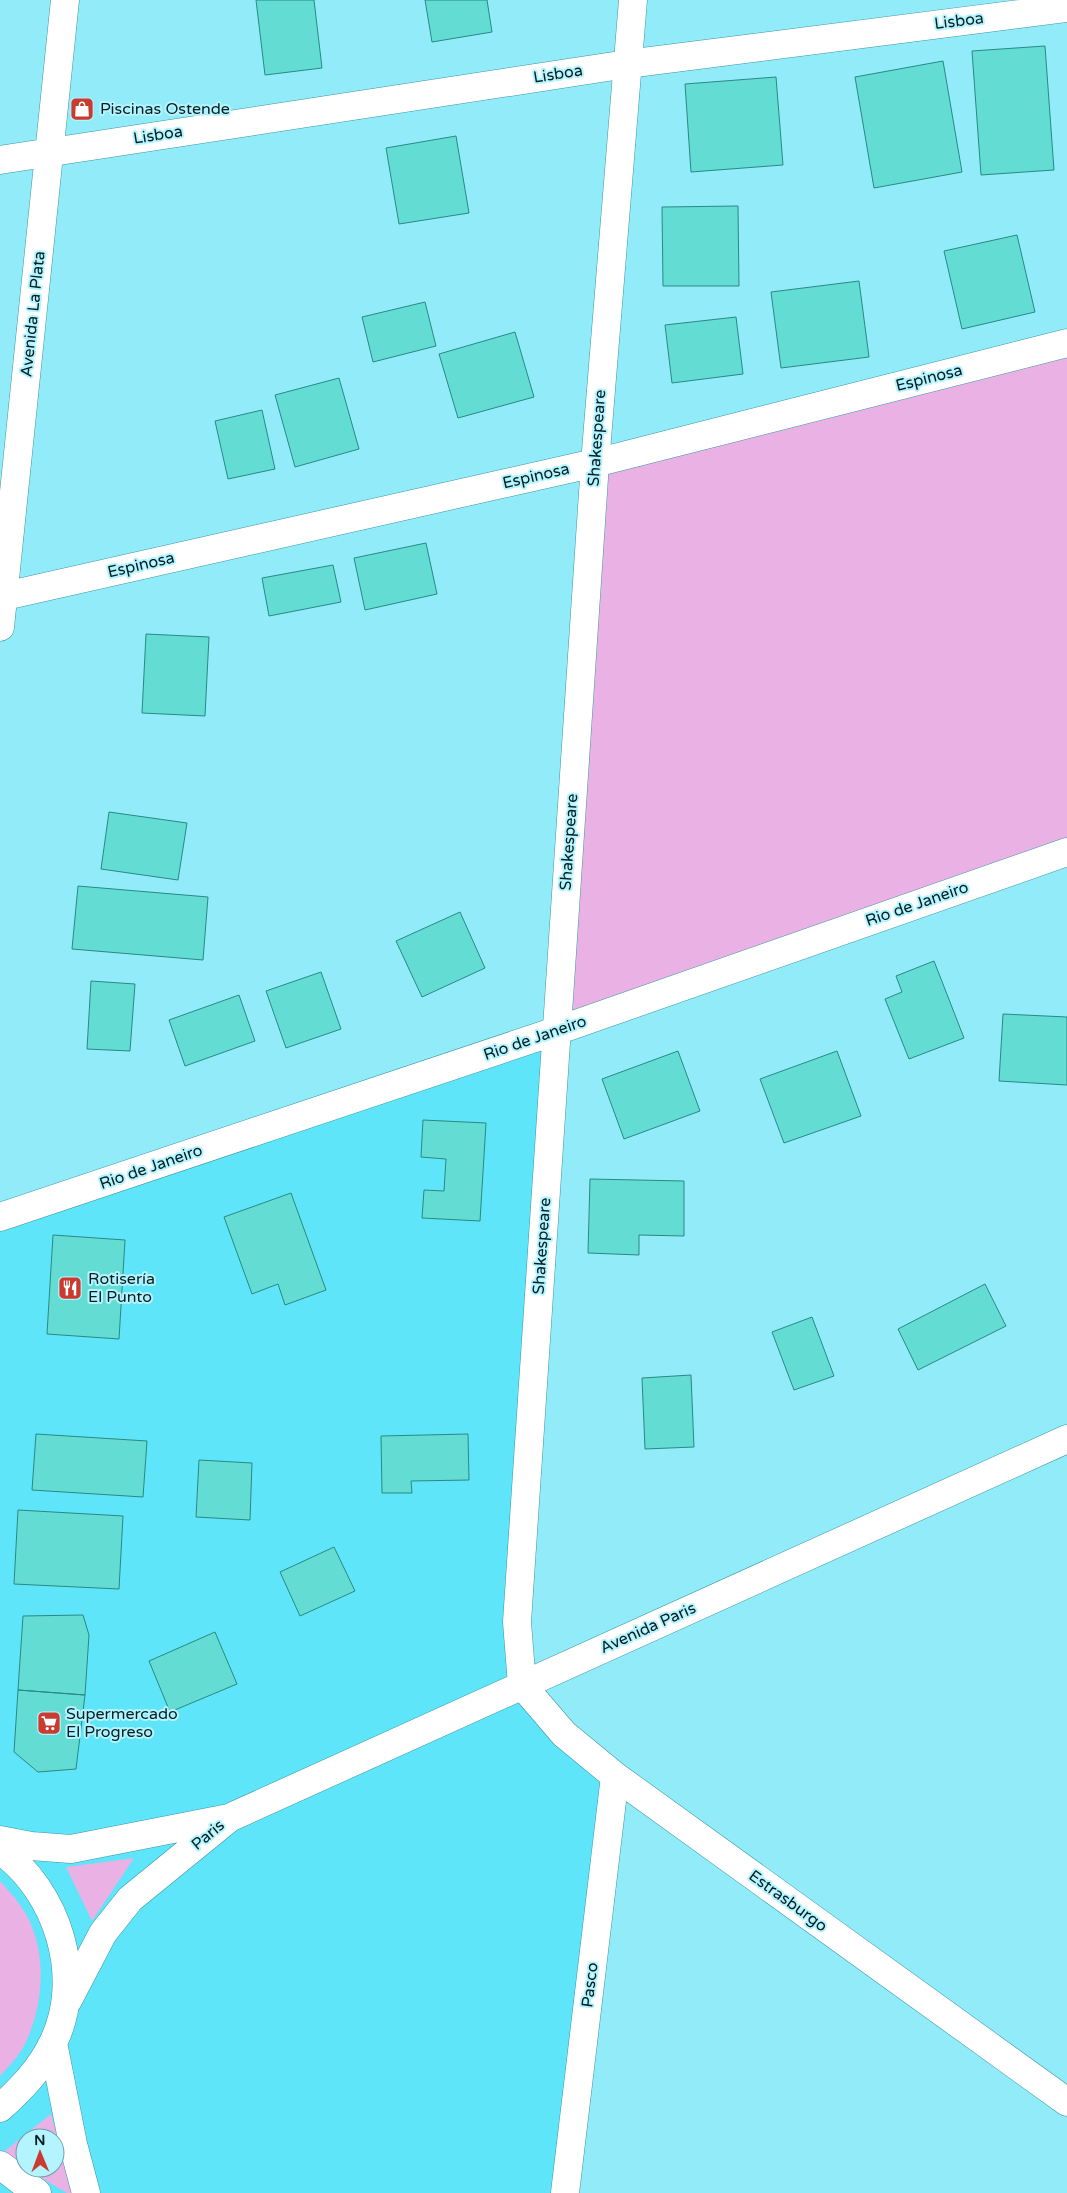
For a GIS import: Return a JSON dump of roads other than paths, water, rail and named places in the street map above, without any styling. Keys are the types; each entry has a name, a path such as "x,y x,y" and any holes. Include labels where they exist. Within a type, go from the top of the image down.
{"street":[{"name":"Avenida La Plata","path":"0,627 1,597 65,0"},
{"name":"Shakespeare","path":"522,1685 517,1622 595,463 633,0"},
{"name":"Lisboa","path":"0,160 627,64 1067,8"},
{"name":"Espinosa","path":"1,597 595,463 1067,343"},
{"name":"Rio de Janeiro","path":"0,1217 556,1031 1067,852"},
{"name":"Avenida Paris","path":"229,1818 1067,1438"},
{"name":"Estrasburgo","path":"522,1685 564,1734 615,1776 1067,2102"},
{"name":"Pasco","path":"565,2193 615,1776"},
{"name":"Paris","path":"0,1840 31,1846 71,1849 229,1818"},
{"name":"Paris","path":"64,2008 102,1933 130,1899 229,1818"},
{"path":"0,1850 14,1860 41,1891 58,1927 66,1968 64,2008 53,2043 29,2081 0,2108"},
{"path":"53,2043 73,2144 86,2193"},
{"path":"0,2165 37,2193"}],"place":[{"name":"Piscinas Ostende","path":"82,109"},
{"name":"Rotisería El Punto","path":"70,1288"},
{"name":"Supermercado El Progreso","path":"49,1723"}]}
